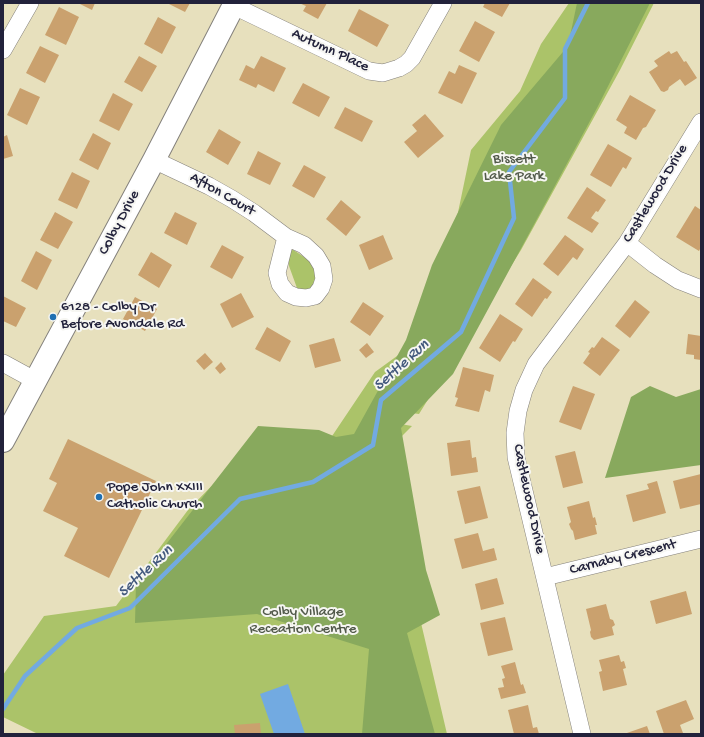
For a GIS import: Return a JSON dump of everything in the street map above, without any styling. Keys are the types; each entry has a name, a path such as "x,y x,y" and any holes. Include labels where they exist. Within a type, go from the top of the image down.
{"street":[{"path":"3,50 30,3"},
{"name":"Autumn Place","path":"235,4 369,71 383,73 399,68 412,58 443,3"},
{"name":"Colby Drive","path":"3,441 154,160 235,4"},
{"name":"Castlewood Drive","path":"582,734 516,457 515,433 518,410 524,390 536,364 627,243 701,122"},
{"name":"Afton Court","path":"154,160 209,186 232,199 286,237"},
{"path":"627,243 678,280 701,289"},
{"path":"3,363 36,381"},
{"name":"Carnaby Crescent","path":"545,577 701,539"}],"green space":[{"path":"569,3 654,3 620,70 521,250 419,414 381,409 383,421 412,426 382,456 447,734 38,734 3,717 3,675 44,616 116,606 188,510 242,455 320,454 375,372 408,348 456,222 471,150 520,91 541,44"},
{"path":"577,3 650,3 597,108 453,374 401,428 426,570 440,615 407,633 435,734 362,734 369,649 257,614 135,623 136,583 258,426 319,430 336,437 354,434 406,340 432,265 501,125 568,46"},
{"path":"292,249 316,267 318,275 314,288 306,291 297,288 289,266 288,252"},
{"path":"650,386 676,397 701,389 701,465 605,478 631,397"}],"water":[{"path":"288,684 305,734 274,734 260,694"}],"building":[{"path":"78,3 95,3 92,10"},
{"path":"167,3 190,3 185,12"},
{"path":"299,3 327,3 318,19 303,11 306,6"},
{"path":"485,3 510,3 502,17 483,7"},
{"path":"59,7 79,17 66,45 45,35"},
{"path":"359,9 389,25 377,47 348,31"},
{"path":"158,17 176,27 162,54 144,44"},
{"path":"475,21 495,32 479,62 459,51"},
{"path":"40,46 59,55 45,83 26,73"},
{"path":"669,51 671,54 677,51 684,62 686,61 697,78 685,86 680,79 664,92 661,91 649,72 658,66 654,61"},
{"path":"139,56 157,66 142,92 124,82"},
{"path":"261,56 286,68 274,92 258,84 256,88 239,80 246,65 254,69"},
{"path":"459,65 477,73 462,104 438,93 449,71 455,74"},
{"path":"303,83 330,97 319,117 292,103"},
{"path":"20,88 40,97 27,125 7,115"},
{"path":"113,93 133,104 119,131 99,121"},
{"path":"630,95 656,110 636,140 624,133 627,127 616,120"},
{"path":"345,107 373,121 362,142 334,128"},
{"path":"425,114 444,136 418,158 404,142 417,131 412,125"},
{"path":"219,129 241,142 228,165 206,152"},
{"path":"93,133 111,143 98,170 79,160"},
{"path":"7,135 13,156 3,159 3,137"},
{"path":"608,144 632,158 626,169 623,167 611,187 590,175"},
{"path":"258,151 281,163 270,185 247,174"},
{"path":"304,165 326,177 314,198 292,186"},
{"path":"72,172 90,181 77,209 58,200"},
{"path":"587,187 606,200 598,212 596,211 591,218 599,223 592,233 567,218"},
{"path":"341,200 361,217 346,236 326,219"},
{"path":"695,206 701,210 701,247 699,251 676,237"},
{"path":"55,212 73,222 58,249 40,240"},
{"path":"175,212 197,223 187,245 164,233"},
{"path":"383,235 393,259 369,270 359,245"},
{"path":"565,235 584,249 577,260 573,257 558,276 543,264"},
{"path":"222,245 244,257 232,279 210,267"},
{"path":"36,251 52,260 37,290 21,281"},
{"path":"151,252 172,265 159,288 138,275"},
{"path":"533,278 552,292 547,299 545,298 532,317 515,304"},
{"path":"241,293 254,317 232,328 220,304"},
{"path":"3,296 26,308 16,327 3,321"},
{"path":"135,297 157,309 145,331 123,319"},
{"path":"635,300 650,312 630,338 615,326"},
{"path":"363,302 384,316 370,336 350,322"},
{"path":"500,314 523,329 515,342 513,341 500,362 479,348"},
{"path":"267,327 291,341 280,362 255,349"},
{"path":"688,334 701,336 701,360 694,359 694,355 686,354"},
{"path":"602,337 620,350 600,376 583,363 590,353 588,352 592,347 594,348"},
{"path":"334,338 341,361 315,368 309,345"},
{"path":"367,343 374,352 366,358 359,350"},
{"path":"205,353 213,362 204,370 196,361"},
{"path":"221,362 226,369 220,374 215,368"},
{"path":"463,367 494,375 490,392 485,390 479,412 455,406 458,398 455,397"},
{"path":"573,386 595,394 581,430 559,422"},
{"name":"Pope John XXIII Catholic Church","path":"68,439 156,481 109,578 64,556 78,528 43,511 57,483 49,479"},
{"path":"470,440 472,458 476,457 478,472 451,476 447,443"},
{"path":"575,451 583,483 563,488 555,456"},
{"path":"701,474 701,504 680,509 673,481"},
{"path":"657,481 666,513 633,522 626,495 649,489 647,484"},
{"path":"480,486 488,518 465,524 457,491"},
{"path":"589,501 593,518 595,517 597,525 595,525 597,534 575,540 573,531 569,524 571,522 567,507"},
{"path":"478,533 483,551 494,548 497,560 462,569 454,539"},
{"path":"497,578 504,604 481,610 475,584"},
{"path":"686,591 692,614 656,624 650,601"},
{"path":"606,604 610,619 613,620 615,625 612,627 614,635 594,640 591,637 591,630 586,609"},
{"path":"505,617 513,650 488,656 480,623"},
{"path":"619,655 621,662 624,661 626,668 623,669 627,685 603,691 599,672 602,671 599,660"},
{"path":"515,662 521,685 523,684 526,693 501,699 498,688 504,687 502,679 505,678 501,666"},
{"path":"686,700 694,719 680,725 683,733 664,734 656,711"},
{"path":"528,705 533,728 537,727 539,734 514,734 508,710"},
{"path":"260,723 261,734 235,734 234,725"},
{"path":"647,726 650,734 624,734"}],"waterway":[{"name":"Settle Run","path":"3,709 25,676 77,628 130,608 240,499 313,482 373,445 381,400 461,332 514,218 509,172 565,98 565,49 588,3"}],"place":[{"name":"6128 - Colby Dr Before Avondale Rd","path":"53,317"},
{"name":"Pope John XXIII Catholic Church","path":"99,497"}],"park label":[{"name":"Bissett Lake Park","path":"514,168"},
{"name":"Colby Village Receation Centre","path":"303,622"}]}
